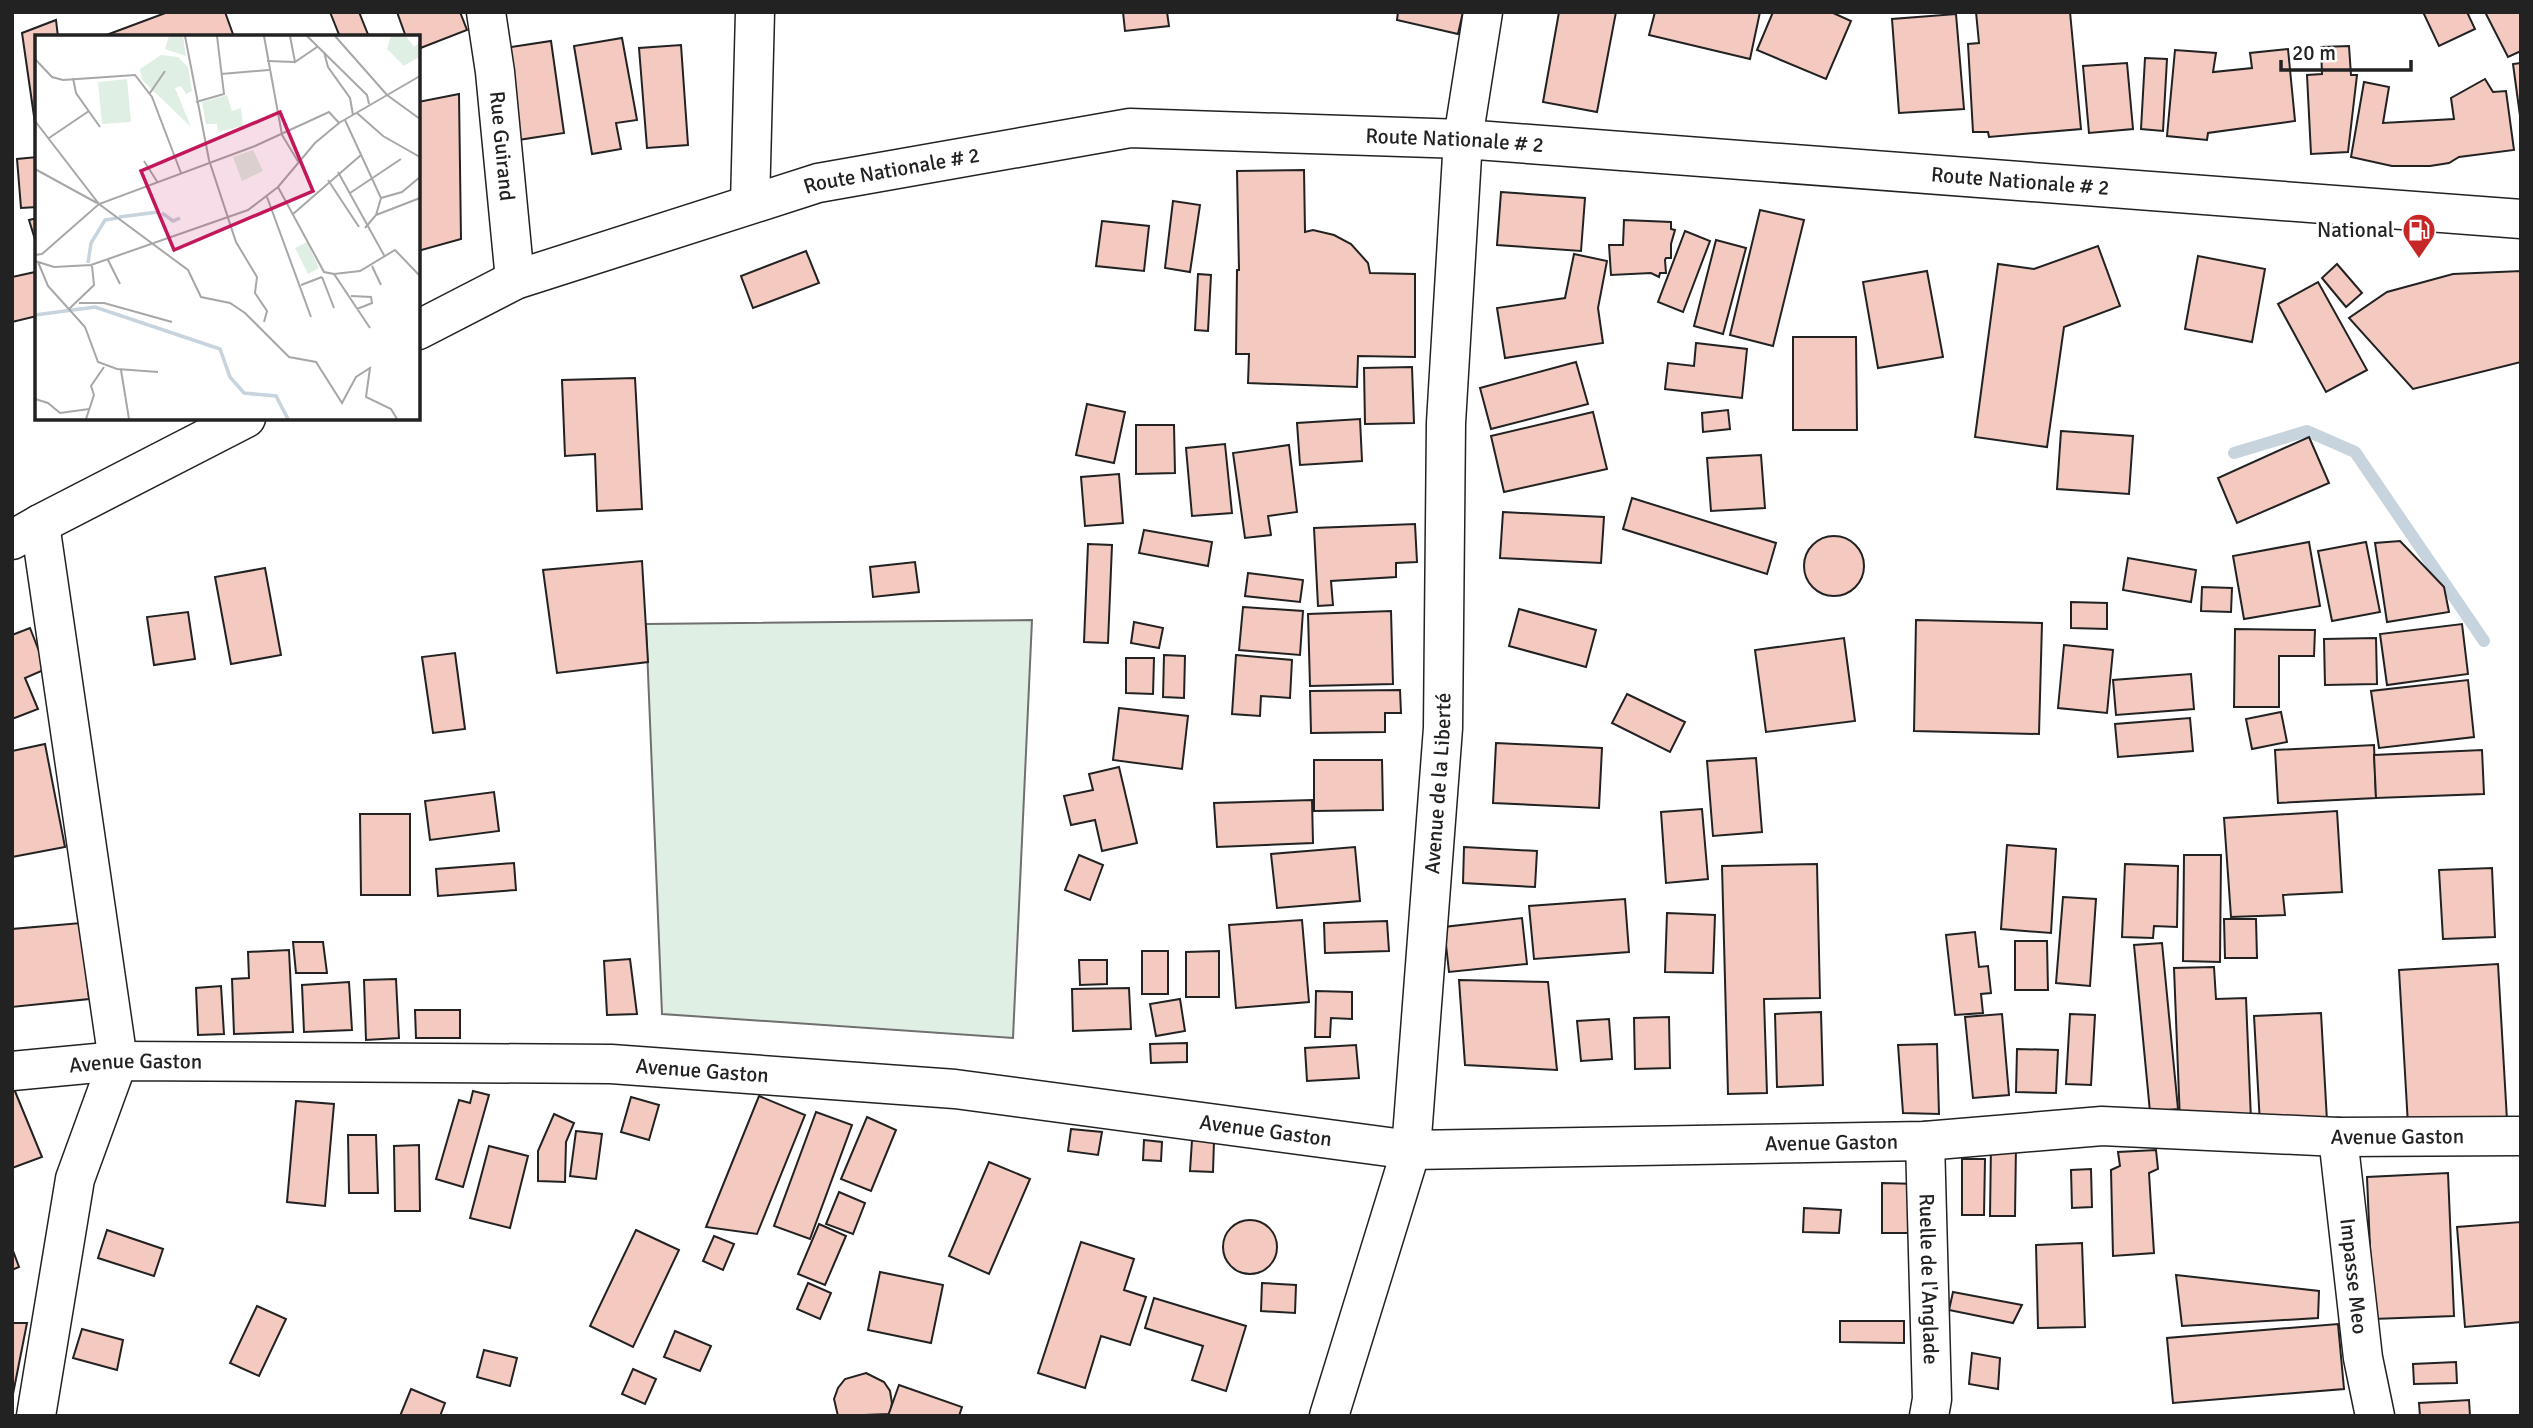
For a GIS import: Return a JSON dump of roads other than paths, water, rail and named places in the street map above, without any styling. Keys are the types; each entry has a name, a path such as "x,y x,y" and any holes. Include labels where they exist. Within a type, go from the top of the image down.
{"street":[{"name":"Rue Guirand","path":"486,12 495,72 515,280"},
{"path":"750,204 755,12"},
{"name":"Avenue de la Liberté","path":"1329,1416 1411,1150 1443,728 1446,423 1463,139 1483,12"},
{"name":"Route Nationale # 2","path":"420,329 515,280 818,183 1130,128 1463,139 2521,219"},
{"path":"36,1416 75,1179 118,1061 26,532 242,420"},
{"name":"Avenue Gaston","path":"12,1071 118,1061 611,1064 955,1090 1411,1150 1925,1141 2102,1126 2338,1138 2521,1136"},
{"name":"Impasse Meo","path":"2338,1138 2363,1358 2375,1416"},
{"name":"Ruelle de l'Anglade","path":"1925,1141 1932,1399 1929,1416"}],"waterway":[{"path":"2234,453 2307,431 2355,452 2484,641"}],"place":[{"name":"National","path":"2419,260"}]}
